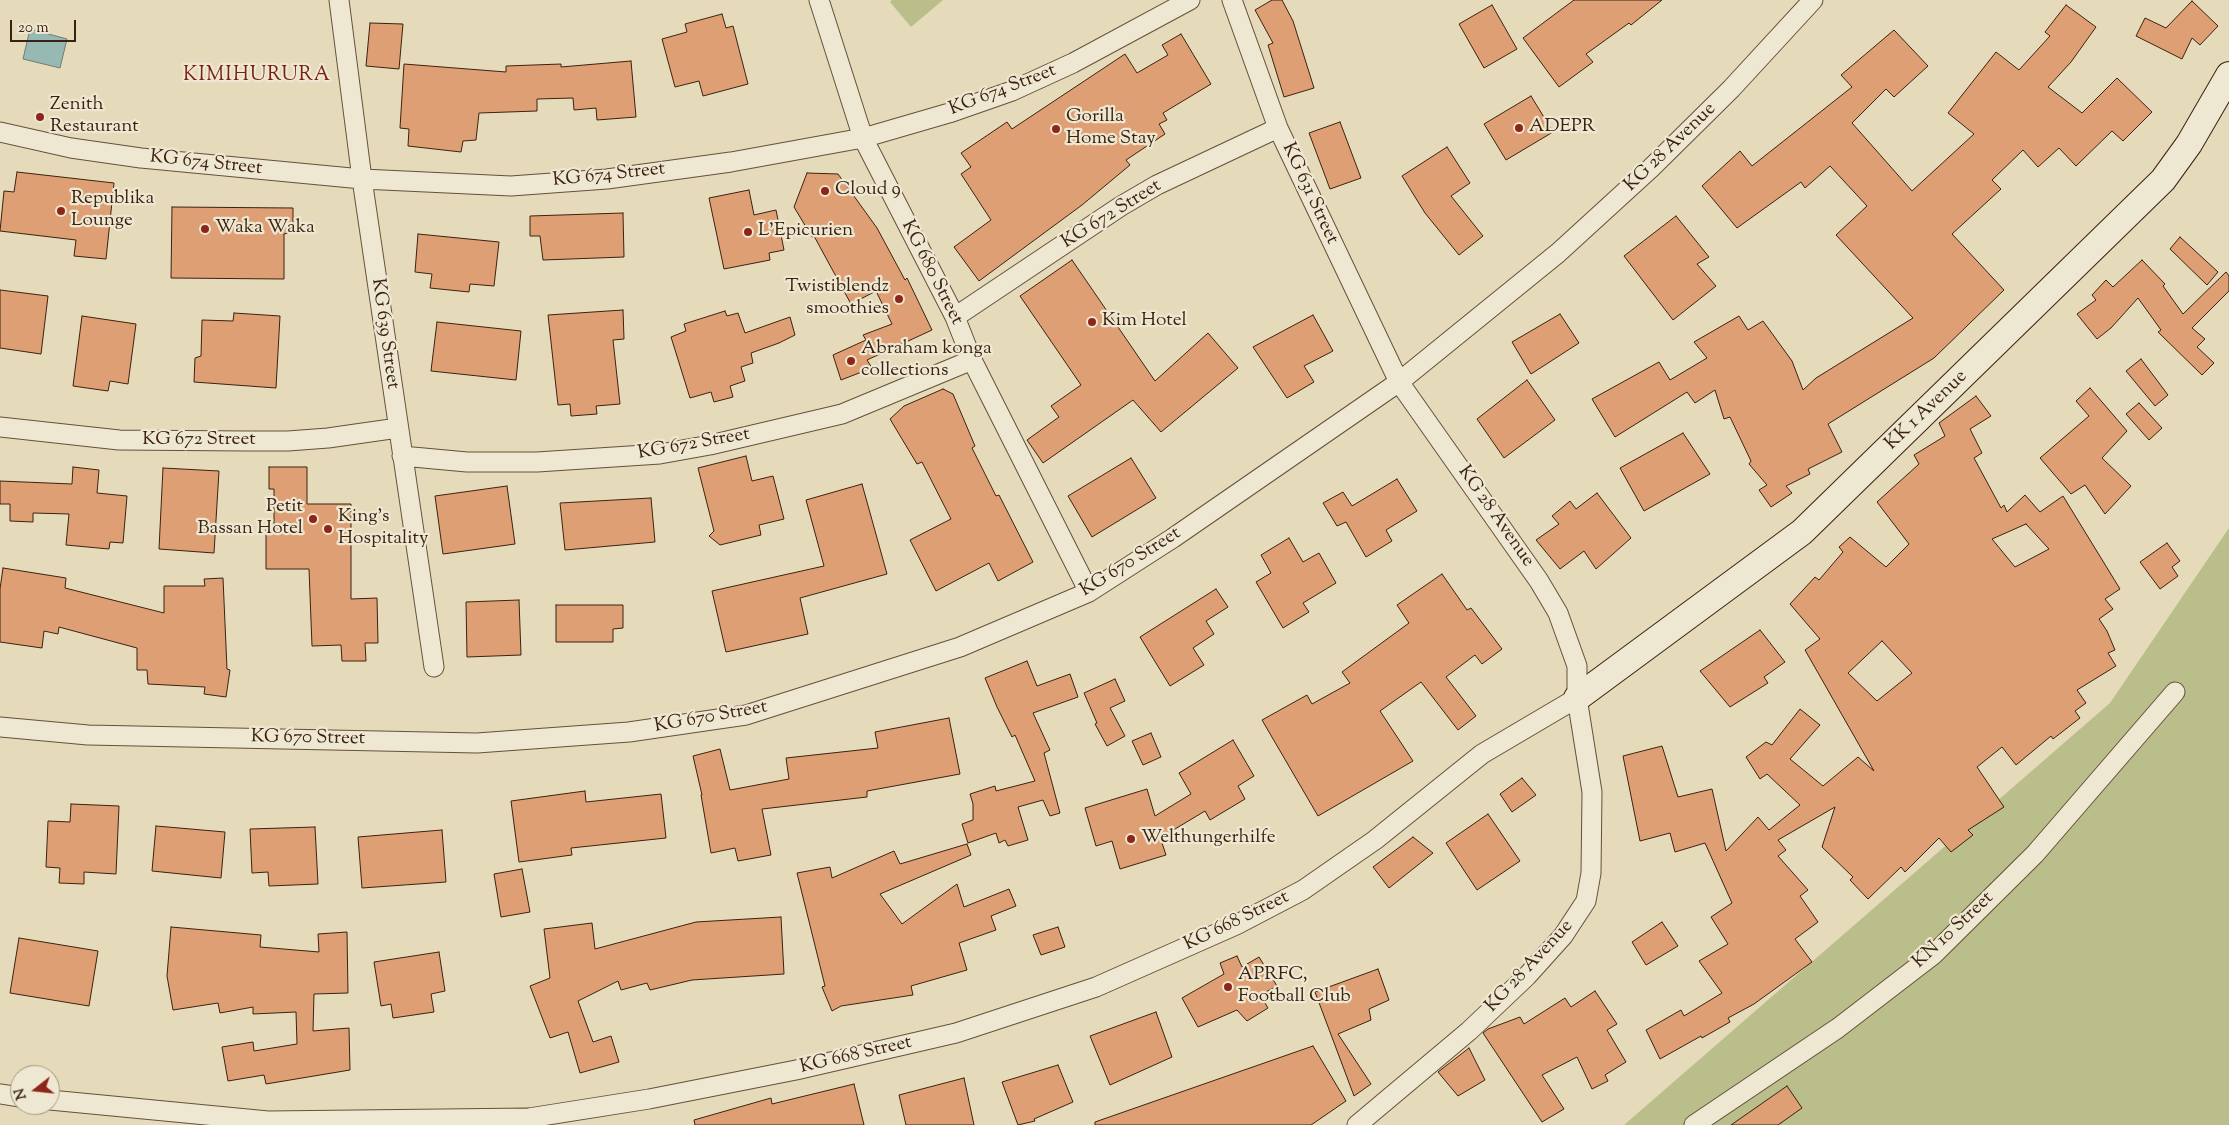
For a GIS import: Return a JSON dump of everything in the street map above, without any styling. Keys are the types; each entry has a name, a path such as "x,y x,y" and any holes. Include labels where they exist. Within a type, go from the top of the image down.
{"main road":[{"name":"KK 1 Avenue","path":"1577,698 1802,532 2164,180 2189,144 2229,75"}],"street":[{"name":"KG 639 Street","path":"339,0 362,179 434,667"},
{"name":"KG 680 Street","path":"819,0 863,138 955,318 972,360 1089,592"},
{"name":"KG 674 Street","path":"0,132 71,148 115,154 362,179 511,186 607,179 731,162 863,138 949,113 1012,91 1073,63 1190,0"},
{"name":"KG 631 Street","path":"1232,0 1278,128 1399,382"},
{"name":"KG 28 Avenue","path":"1357,1125 1469,1031 1527,976 1563,936 1586,901 1591,873 1592,792 1577,698 1577,666 1558,613 1540,581 1399,382 1558,254 1644,175 1731,89 1813,0"},
{"name":"KG 672 Street","path":"955,318 1121,206 1157,185 1278,128"},
{"name":"KG 672 Street","path":"402,456 467,462 537,462 660,454 710,445 842,414 972,360"},
{"name":"KG 670 Street","path":"0,727 88,735 477,743 629,732 746,716 960,647 1089,592 1182,532 1399,382"},
{"name":"KG 672 Street","path":"0,427 119,440 288,442 398,428"},
{"name":"KN 10 Street","path":"1694,1125 1838,1028 1933,955 2035,854 2175,692"},
{"name":"KG 668 Street","path":"60,1101 268,1121 529,1118 649,1099 786,1072 956,1034 1096,987 1236,925 1303,890 1375,840 1482,754 1577,698"}],"green space":[{"path":"892,0 943,0 911,27 890,2"},
{"path":"2229,528 2229,1125 1624,1125 2110,703"}],"water":[{"path":"30,29 67,39 60,68 23,59"}],"building":[{"path":"1272,0 1282,0 1293,21 1314,88 1284,97 1268,45 1273,43 1255,10"},
{"path":"1574,0 1662,0 1631,25 1629,23 1586,54 1593,62 1559,87 1523,38"},
{"path":"2192,1 2218,26 2200,45 2192,38 2182,59 2136,36 2145,18 2166,28"},
{"path":"1492,5 1517,49 1484,68 1459,24"},
{"path":"2066,5 2096,27 2071,62 2048,87 2082,113 2117,78 2152,112 2123,141 2112,131 2076,166 2059,148 2038,167 2023,150 1992,180 2001,189 1952,234 2004,290 1934,358 1828,424 1842,452 1808,469 1810,474 1786,486 1792,493 1771,507 1759,490 1767,485 1749,464 1751,461 1730,417 1724,419 1715,390 1695,403 1687,392 1615,437 1592,399 1659,362 1670,380 1707,358 1694,342 1739,316 1748,330 1763,321 1792,361 1803,390 1816,378 1913,318 1836,235 1867,206 1830,166 1805,188 1801,182 1737,228 1702,186 1740,151 1752,166 1852,87 1841,75 1894,30 1928,66 1894,97 1886,89 1852,123 1912,191 1974,134 1948,113 1996,52 2019,70 2050,36 2045,32"},
{"path":"722,14 726,28 733,26 748,84 703,96 699,81 675,87 662,39 687,32 685,24"},
{"path":"370,23 403,24 399,69 366,66"},
{"path":"1181,34 1211,84 1163,113 1167,120 1159,124 1165,134 1126,160 1130,165 1082,205 979,281 954,247 991,220 961,174 971,167 961,153 1007,122 1012,129 1125,54 1137,73 1168,55 1162,45"},
{"path":"631,61 636,117 597,120 596,108 574,110 573,98 537,99 537,111 479,113 476,140 463,141 461,152 408,146 409,129 400,128 404,64 506,72 506,66 561,64 561,67"},
{"name":"ADEPR","path":"1531,96 1553,132 1506,160 1484,124"},
{"path":"1340,122 1361,178 1330,189 1309,133"},
{"path":"1447,147 1470,183 1451,196 1483,236 1459,255 1425,213 1402,176"},
{"path":"17,172 114,183 106,259 74,256 76,240 0,231 4,191 14,192"},
{"path":"807,173 838,174 877,228 905,280 907,278 932,330 867,360 872,368 841,380 833,355 866,340 863,335 892,324 876,291 851,304 814,236 812,237 794,207"},
{"name":"L'Epicurien","path":"749,190 754,215 776,210 784,250 769,253 770,260 724,269 709,198"},
{"path":"172,207 293,208 293,232 284,234 284,279 171,278"},
{"path":"623,213 624,257 543,260 540,236 530,236 530,216"},
{"path":"1676,216 1709,257 1697,264 1716,286 1673,320 1624,256"},
{"path":"418,234 499,242 494,286 470,284 469,292 430,288 432,274 415,272"},
{"path":"2180,237 2218,272 2207,285 2170,249"},
{"name":"Kim Hotel","path":"1072,260 1155,381 1208,333 1238,368 1161,432 1133,400 1043,463 1027,440 1059,417 1051,406 1081,385 1020,296"},
{"path":"2142,260 2165,284 2163,286 2183,314 2226,272 2229,276 2229,291 2192,328 2205,339 2197,347 2214,363 2202,375 2158,332 2161,330 2138,298 2111,328 2097,339 2077,314 2096,300 2092,295 2106,280 2113,287"},
{"path":"0,290 48,296 41,354 0,348"},
{"path":"623,310 624,339 613,340 620,404 596,406 597,414 571,416 570,404 558,405 548,315"},
{"path":"725,311 727,316 738,313 745,333 790,317 795,335 751,353 753,363 741,367 745,381 730,386 733,397 714,402 711,392 690,398 671,337 686,331 684,324"},
{"path":"234,313 280,316 276,388 194,382 195,358 201,356 202,320 233,321"},
{"path":"1560,314 1579,343 1531,374 1512,342"},
{"path":"1313,315 1333,351 1304,366 1314,382 1287,398 1253,347"},
{"path":"82,316 136,324 128,384 110,381 108,391 73,386"},
{"path":"437,322 521,331 516,380 431,371"},
{"path":"2141,359 2168,395 2155,406 2126,371"},
{"path":"1527,380 1555,420 1504,458 1477,419"},
{"path":"2090,388 2127,431 2102,458 2131,486 2105,514 2085,485 2071,494 2040,458 2089,416 2076,401"},
{"path":"943,389 953,394 975,446 972,448 996,496 999,495 1033,562 998,581 989,563 936,591 910,540 951,519 922,462 917,464 890,419 904,406"},
{"path":"1976,396 1991,416 1970,429 1982,453 1974,458 2001,508 2004,505 2007,512 2025,495 2040,512 2063,496 2120,589 2105,599 2113,609 2099,619 2107,631 2115,650 2108,653 2116,666 2077,690 2086,703 2075,711 2080,718 2053,739 2051,736 2016,765 2002,747 1977,767 2004,807 1968,830 1973,835 1951,852 1939,838 1905,872 1901,867 1868,899 1850,880 1853,877 1822,847 1835,807 1778,840 1786,850 1778,856 1808,890 1800,896 1818,922 1795,939 1812,962 1754,1004 1728,1018 1730,1022 1660,1059 1646,1030 1681,1010 1684,1016 1722,993 1699,961 1728,944 1711,917 1732,903 1705,843 1675,852 1670,833 1640,841 1623,756 1662,746 1678,797 1712,789 1726,851 1758,817 1769,830 1800,805 1767,774 1760,779 1746,757 1766,742 1772,745 1800,709 1820,725 1790,759 1823,786 1858,757 1874,771 1805,650 1820,639 1790,604 1815,577 1819,580 1843,552 1839,547 1850,537 1886,567 1909,544 1877,502 1919,464 1914,455 1945,436 1939,423","holes":["2026,524 2049,549 2015,567 1992,539","1882,641 1912,673 1877,701 1848,673"]},
{"path":"2139,403 2162,428 2149,440 2126,414"},
{"path":"1683,433 1710,474 1644,511 1620,468"},
{"path":"746,456 752,481 773,476 784,519 759,525 761,535 720,545 709,536 714,531 698,468"},
{"path":"1131,458 1156,498 1092,537 1068,496"},
{"path":"73,467 99,470 97,493 127,496 123,543 110,542 109,549 66,545 69,514 33,513 33,522 10,521 10,504 0,504 0,481 72,484"},
{"path":"269,467 307,467 307,504 351,504 351,599 377,598 378,643 365,643 366,661 342,661 341,645 312,646 309,569 266,569 266,528 274,528 274,489 269,489"},
{"path":"163,468 219,471 214,553 159,549"},
{"path":"1397,479 1417,511 1386,530 1392,541 1366,557 1346,522 1337,526 1323,503 1343,492 1352,506"},
{"path":"862,484 887,574 800,598 808,634 726,652 712,591 824,566 806,500"},
{"path":"507,486 515,544 443,554 435,496"},
{"path":"1597,493 1631,538 1596,569 1584,551 1560,569 1536,540 1559,524 1552,516 1570,501 1576,509"},
{"path":"651,498 655,542 565,550 560,503"},
{"path":"1289,538 1303,562 1319,553 1336,583 1303,603 1309,612 1283,628 1256,582 1271,573 1261,555"},
{"path":"2167,543 2180,561 2172,567 2178,576 2160,589 2140,562"},
{"path":"3,568 66,578 65,588 164,613 164,586 205,586 204,579 223,578 227,669 230,670 226,697 204,694 205,687 148,684 147,670 137,670 137,648 59,627 58,634 44,631 42,648 0,642 0,589"},
{"path":"1442,574 1467,610 1471,608 1502,649 1482,664 1475,655 1446,677 1476,716 1458,730 1421,682 1380,711 1413,761 1318,816 1262,720 1307,695 1312,704 1350,683 1342,672 1409,623 1397,605"},
{"path":"1216,589 1228,607 1206,621 1214,634 1193,648 1204,665 1170,686 1140,637"},
{"path":"519,600 521,655 467,657 466,602"},
{"path":"556,605 623,605 623,628 613,629 613,642 556,642"},
{"path":"1760,630 1785,662 1764,677 1768,683 1730,707 1700,671"},
{"path":"1027,661 1037,686 1070,674 1078,697 1033,713 1050,750 1044,753 1060,813 1050,816 1043,800 1018,807 1028,840 1008,846 1005,840 999,843 996,833 968,843 962,824 973,820 973,804 970,794 995,786 996,791 1035,781 1015,735 1012,737 985,678"},
{"path":"1115,679 1125,701 1110,708 1125,736 1107,746 1095,724 1097,723 1084,693"},
{"path":"949,718 960,774 867,791 867,797 762,809 771,855 738,861 735,848 711,853 702,795 693,756 720,749 730,790 789,779 786,758 878,748 875,732"},
{"path":"1151,733 1161,757 1143,765 1132,741"},
{"path":"1233,740 1254,776 1238,786 1245,799 1210,820 1205,811 1170,832 1172,840 1162,843 1166,855 1120,869 1112,841 1096,846 1085,808 1147,789 1155,816 1191,794 1179,773"},
{"path":"1522,778 1536,795 1512,812 1500,794"},
{"path":"585,791 586,802 661,794 666,838 571,848 572,855 519,862 511,801"},
{"path":"71,804 119,806 116,874 84,872 84,884 59,883 60,868 46,867 48,821 70,822"},
{"path":"1488,814 1520,861 1477,890 1446,843"},
{"path":"156,826 225,832 221,878 152,871"},
{"path":"315,827 318,884 269,886 268,872 252,873 250,829"},
{"path":"442,830 446,882 362,888 358,837"},
{"path":"1413,837 1433,853 1389,888 1373,867"},
{"path":"967,844 971,855 880,894 902,924 957,884 964,907 1009,889 1016,906 991,916 996,930 959,943 967,970 911,986 913,995 841,1006 832,1011 822,987 825,986 797,873 830,867 832,878 894,851 900,864"},
{"path":"522,869 530,912 501,917 494,874"},
{"path":"781,917 784,974 692,980 650,990 647,983 621,990 618,981 578,1001 593,1042 611,1036 619,1062 580,1073 568,1032 550,1038 530,986 550,978 544,929 592,923 595,949 696,922"},
{"path":"1662,922 1678,946 1646,965 1632,942"},
{"path":"171,927 261,935 260,947 319,952 318,934 347,932 348,993 314,994 313,1031 349,1028 350,1070 266,1084 264,1075 228,1081 222,1047 253,1042 254,1051 297,1044 296,1012 253,1014 253,1007 220,1013 218,1003 173,1010 167,976"},
{"path":"1058,927 1065,947 1041,955 1033,935"},
{"path":"19,938 98,951 89,1006 10,993"},
{"path":"439,952 445,991 431,994 434,1012 393,1018 391,1004 381,1006 374,962"},
{"path":"1237,956 1242,967 1259,957 1277,986 1260,995 1268,1008 1247,1021 1237,1010 1198,1027 1182,998 1224,974 1220,963"},
{"path":"1378,969 1389,1000 1369,1009 1371,1020 1338,1034 1371,1084 1354,1096 1315,992"},
{"path":"1595,991 1617,1024 1607,1030 1626,1062 1605,1075 1608,1081 1592,1089 1577,1057 1542,1075 1564,1109 1542,1122 1483,1033 1488,1029 1520,1017 1524,1024 1565,998 1571,1007"},
{"path":"1156,1012 1172,1057 1110,1085 1090,1036"},
{"path":"1313,1046 1346,1101 1311,1125 1095,1125 1095,1122"},
{"path":"1469,1048 1485,1080 1458,1096 1438,1072"},
{"path":"1058,1065 1073,1102 1034,1119 1035,1121 1018,1125 1002,1082"},
{"path":"964,1078 974,1125 906,1125 899,1095"},
{"path":"854,1084 864,1125 695,1125 694,1120 771,1098 772,1104"},
{"path":"1787,1086 1802,1108 1778,1125 1731,1125"}],"place":[{"name":"Zenith Restaurant","path":"40,117"},
{"name":"ADEPR","path":"1519,128"},
{"name":"Gorilla Home Stay","path":"1056,129"},
{"name":"Cloud 9","path":"825,191"},
{"name":"Republika Lounge","path":"61,211"},
{"name":"Waka Waka","path":"205,229"},
{"name":"L'Epicurien","path":"748,232"},
{"name":"Twistiblendz smoothies","path":"899,299"},
{"name":"Kim Hotel","path":"1092,322"},
{"name":"Abraham konga collections","path":"851,361"},
{"name":"Petit Bassan Hotel","path":"313,519"},
{"name":"King's Hospitality","path":"328,529"},
{"name":"Welthungerhilfe","path":"1131,839"},
{"name":"APRFC, Football Club","path":"1228,987"}],"district":[{"name":"KIMIHURURA","path":"257,77"}]}
